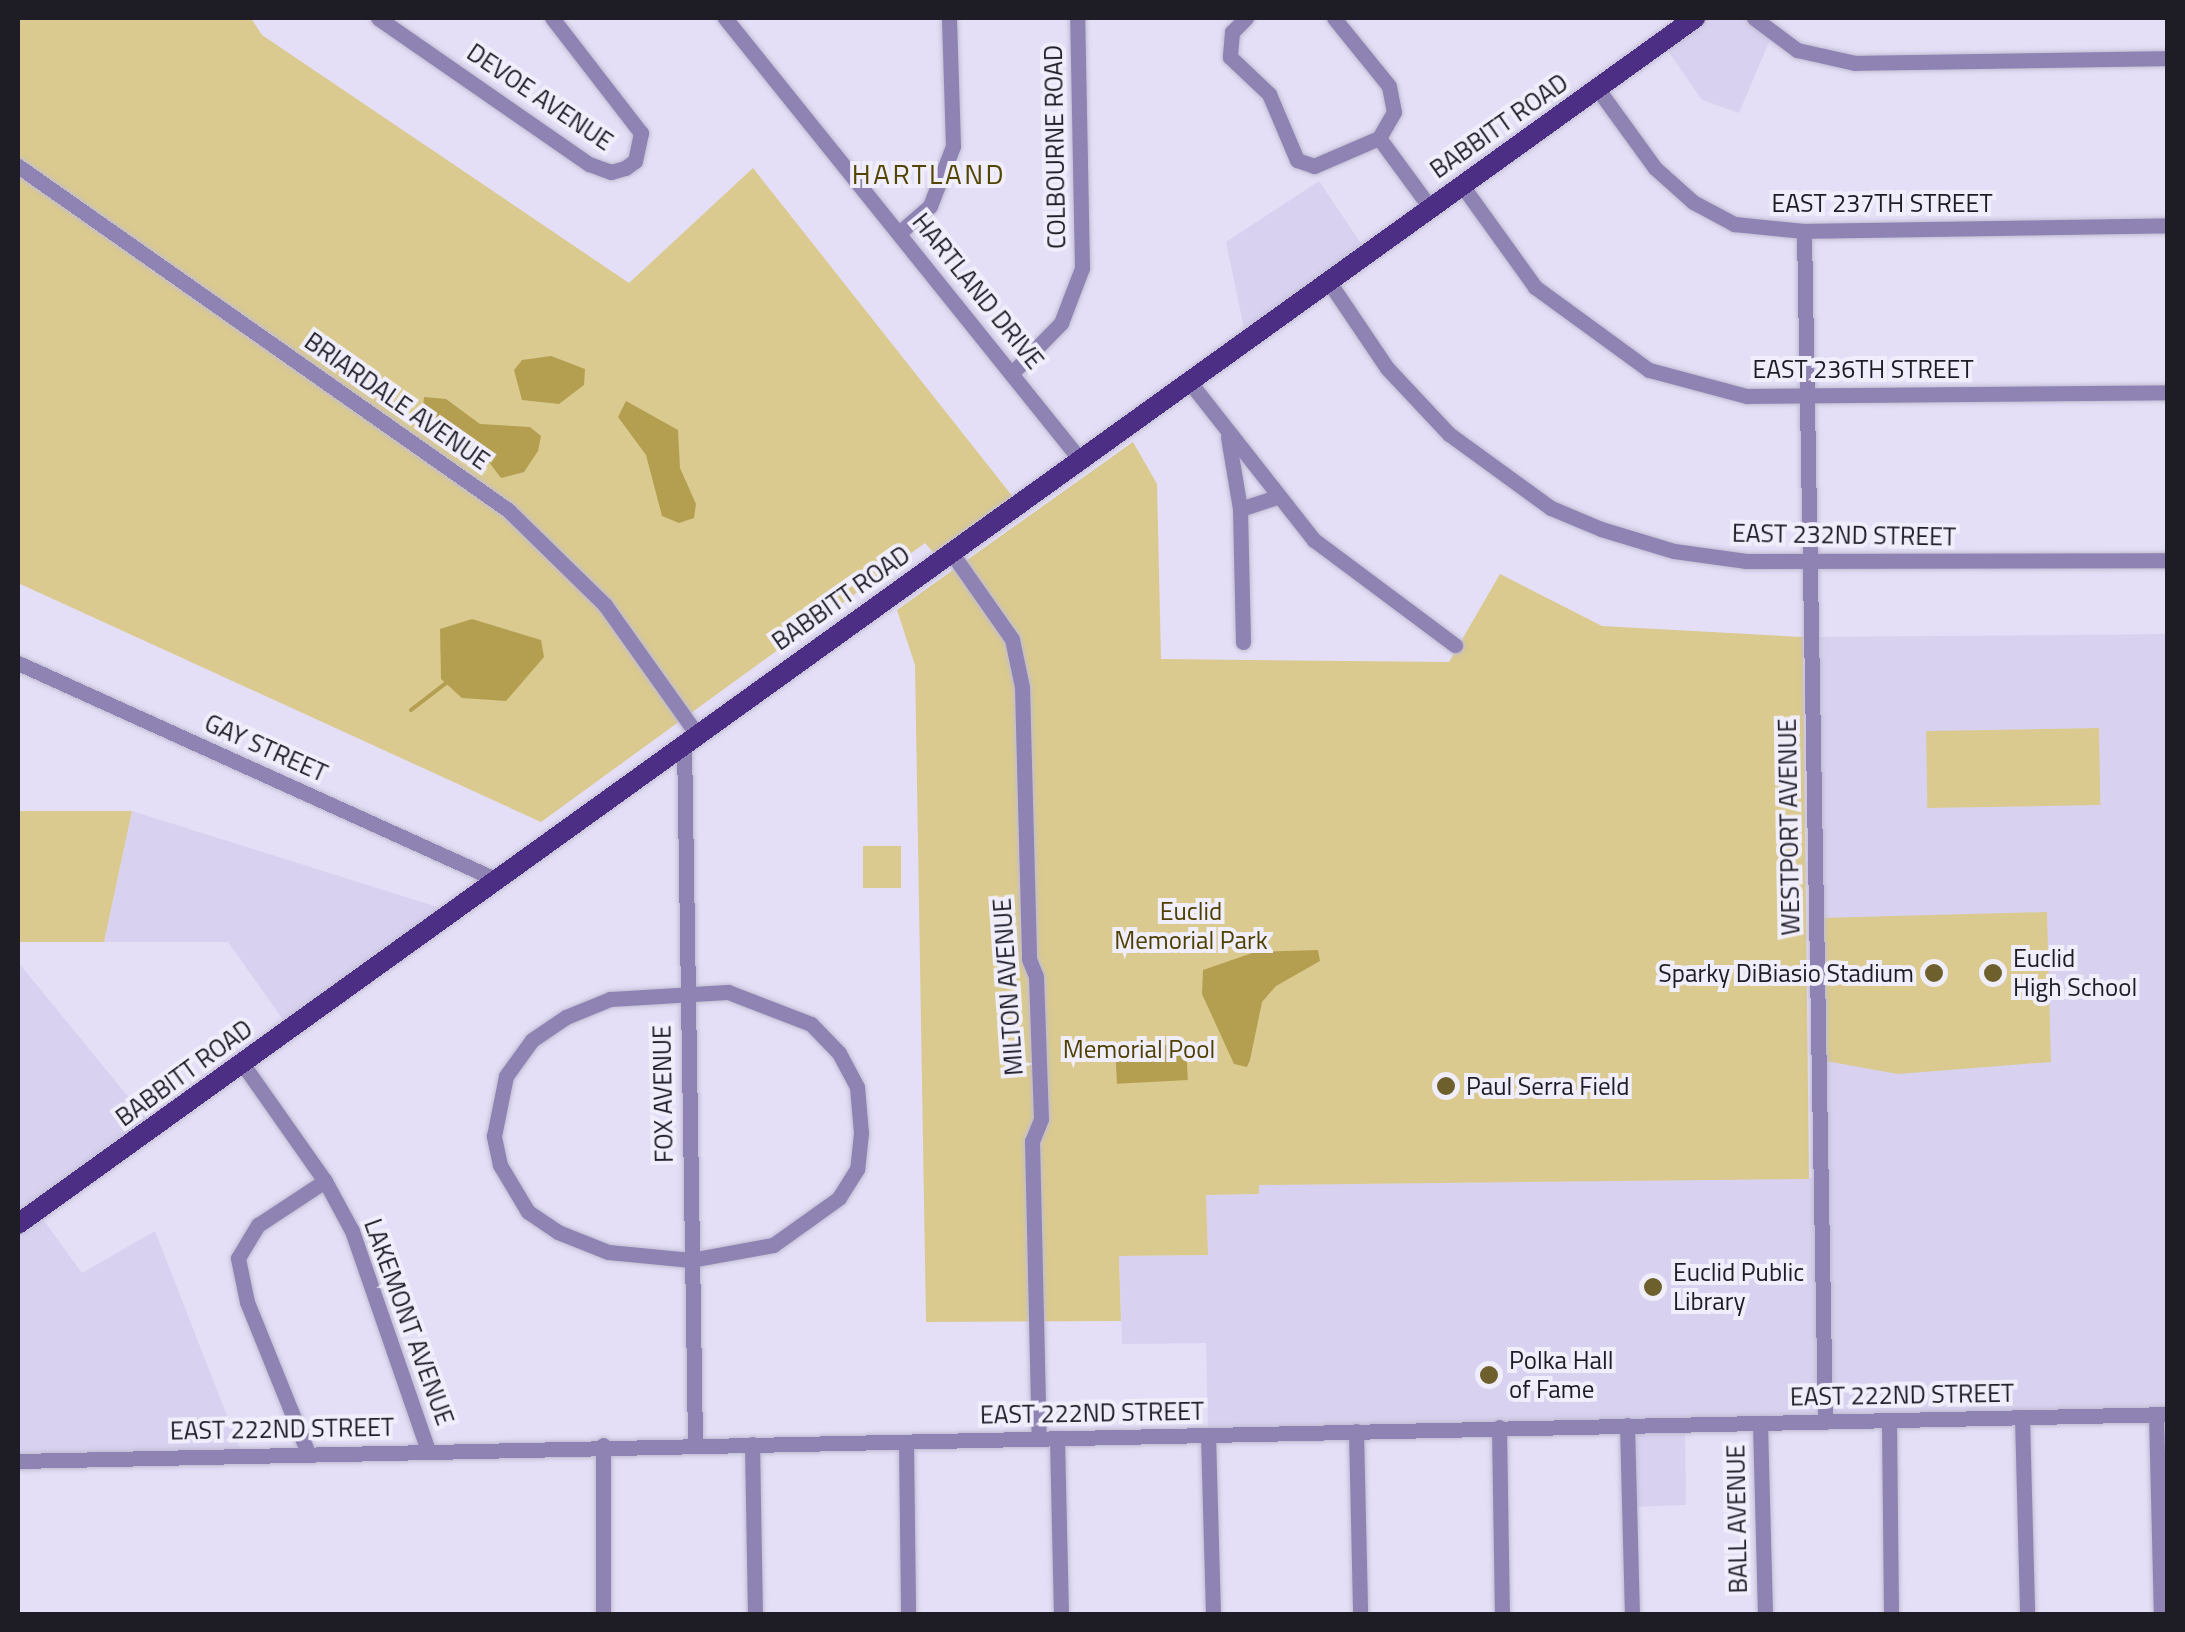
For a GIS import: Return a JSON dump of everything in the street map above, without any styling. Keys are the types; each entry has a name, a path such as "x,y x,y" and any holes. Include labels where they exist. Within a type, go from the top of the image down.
{"main road":[{"name":"BABBITT ROAD","path":"18,1224 952,552 1078,457 1597,88 1682,21"}],"street":[{"name":"DEVOE AVENUE","path":"378,18 603,171 625,168 640,148 641,133 552,18"},
{"name":"HARTLAND DRIVE","path":"724,18 1078,457"},
{"path":"899,232 930,206 954,146 949,18"},
{"name":"COLBOURNE ROAD","path":"1013,372 1061,323 1082,268 1077,18"},
{"path":"1246,18 1232,32 1230,57 1268,94 1297,160 1314,166 1379,138 1394,112 1388,86 1334,18"},
{"path":"1754,18 1797,50 1855,63 2168,58"},
{"name":"EAST 237TH STREET","path":"1597,88 1655,168 1693,202 1734,224 1804,231 2168,225"},
{"path":"1379,138 1429,206"},
{"name":"BRIARDALE AVENUE","path":"18,166 508,510 604,606 690,738"},
{"name":"EAST 236TH STREET","path":"1461,184 1535,287 1611,348 1649,370 1746,396 2168,392"},
{"name":"WESTPORT AVENUE","path":"1804,231 1825,1422"},
{"name":"EAST 232ND STREET","path":"1327,280 1416,403 1476,457 1551,508 1674,551 1810,564 2168,560"},
{"path":"1188,380 1278,497 1351,573 1455,645"},
{"path":"1228,435 1240,509 1243,642"},
{"path":"1240,509 1278,497"},
{"name":"MILTON AVENUE","path":"952,552 1012,639 1022,686 1041,1119 1032,1140 1039,1439"},
{"name":"GAY STREET","path":"18,663 495,879"},
{"name":"FOX AVENUE","path":"690,738 686,992 695,1444"},
{"path":"728,992 811,1024 839,1053 857,1087 861,1133 856,1170 839,1198 806,1226 773,1246 690,1260 608,1252 558,1232 528,1212 500,1166 494,1136 506,1076 532,1040 566,1017 610,999 728,992"},
{"name":"LAKEMONT AVENUE","path":"242,1062 325,1181 352,1231 428,1450"},
{"path":"308,1453 246,1302 238,1258 258,1225 325,1181"},
{"path":"2161,1614 2162,1414"},
{"name":"EAST 222ND STREET","path":"18,1461 602,1445 906,1442 2162,1414"},
{"path":"2022,1417 2027,1614"},
{"path":"1889,1421 1891,1614"},
{"name":"BALL AVENUE","path":"1760,1423 1765,1614"},
{"path":"1628,1424 1632,1614"},
{"path":"1498,1427 1502,1614"},
{"path":"1356,1431 1360,1614"},
{"path":"1208,1435 1214,1614"},
{"path":"1056,1438 1060,1614"},
{"path":"906,1442 908,1614"},
{"path":"752,1444 756,1614"},
{"path":"602,1445 603,1614"}],"shaded area":[{"path":"1695,18 1754,18 1772,35 1739,113 1702,100 1661,41"},
{"path":"1319,181 1366,251 1246,338 1226,242"},
{"path":"551,356 585,369 584,385 559,404 522,400 514,370 522,360"},
{"path":"424,397 446,399 480,424 530,427 541,436 538,451 524,472 501,478 489,462 421,421"},
{"path":"626,401 678,430 680,468 696,504 694,518 679,523 662,516 646,455 618,417"},
{"path":"472,619 541,640 544,657 506,701 462,698 441,679 440,629"},
{"name":"Euclid High School","path":"2167,634 2167,1408 1836,1414 1830,1402 1817,637"},
{"path":"132,811 450,911 289,1028 228,942 104,942"},
{"path":"1318,950 1320,961 1276,986 1262,1002 1247,1067 1234,1064 1202,994 1203,970 1255,952"},
{"path":"18,962 153,1127 37,1211 82,1273 155,1231 242,1454 18,1461"},
{"path":"1186,1044 1188,1080 1117,1084 1115,1048"},
{"path":"1820,1178 1825,1422 1685,1424 1686,1505 1629,1507 1627,1425 1208,1435 1206,1343 1122,1344 1119,1256 1207,1255 1206,1195 1258,1194 1258,1185"}],"green space":[{"path":"18,18 251,18 262,35 629,283 753,168 1017,502 940,560 925,543 541,822 18,583"},
{"name":"Euclid Memorial Park","path":"1133,442 1157,484 1161,659 1449,662 1500,574 1602,626 1803,637 1809,1179 1259,1185 1259,1194 1206,1195 1208,1255 1119,1256 1121,1321 926,1322 915,665 897,610"},
{"path":"2099,728 2100,805 1927,808 1926,731"},
{"path":"18,811 132,811 104,942 18,942"},
{"path":"863,846 901,846 901,888 863,888"},
{"name":"Sparky DiBiasio Stadium","path":"2047,912 2051,1062 1898,1074 1820,1060 1819,918"}],"waterway":[{"path":"411,710 446,683"}],"place":[{"name":"Sparky DiBiasio Stadium","path":"1934,973"},
{"name":"Euclid High School","path":"1993,973"},
{"name":"Paul Serra Field","path":"1446,1086"},
{"name":"Euclid Public Library","path":"1653,1287"},
{"name":"Polka Hall of Fame","path":"1489,1375"}],"district":[{"name":"HARTLAND","path":"929,174"}],"park label":[{"name":"Memorial Pool","path":"1139,1049"}]}
